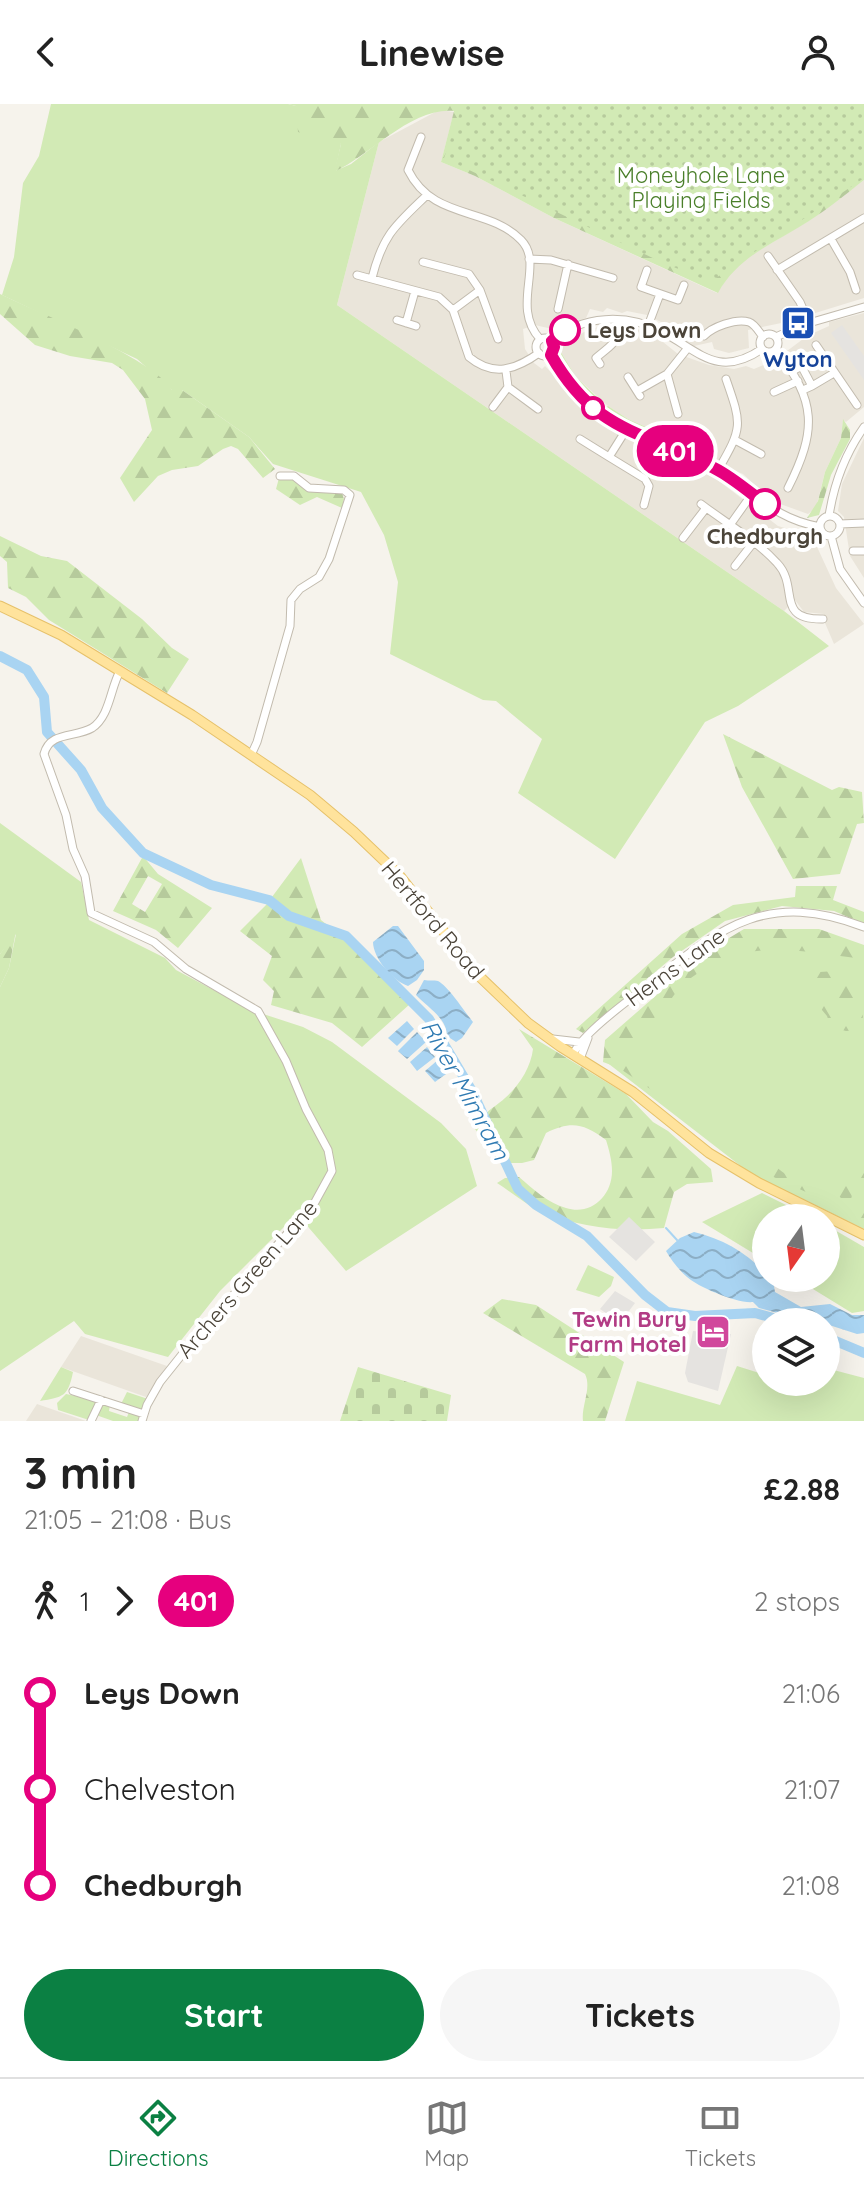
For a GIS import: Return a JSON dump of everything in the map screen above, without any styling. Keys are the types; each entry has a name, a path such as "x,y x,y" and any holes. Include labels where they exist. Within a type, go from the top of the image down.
{"main road":[{"name":"Hertford Road","path":"0,606 51,630 120,671 252,753 310,795 399,875 478,975 547,1038 633,1092 709,1153 759,1183 864,1235"}],"street":[{"path":"421,137 408,170 415,185 453,210 507,228 524,242 529,259 526,314 532,330 540,339"},
{"path":"372,278 378,255 390,231 427,195"},
{"path":"777,270 864,218"},
{"path":"831,239 850,272 856,290"},
{"path":"768,256 800,302 809,323"},
{"path":"529,259 537,257 568,264 613,278"},
{"path":"423,262 469,274 480,290 498,339"},
{"path":"558,309 568,264"},
{"path":"647,270 641,287 678,300 684,285"},
{"path":"357,275 439,297 453,310 469,357 488,369 506,371 524,364 539,353"},
{"path":"453,310 480,290"},
{"path":"406,323 415,291"},
{"path":"648,326 660,294"},
{"path":"776,337 809,323 864,307"},
{"path":"397,320 416,326"},
{"path":"552,341 565,330 580,324 618,320 648,326 707,359 746,358 762,349"},
{"path":"600,364 596,358 617,340 618,320"},
{"path":"704,336 714,328 747,321 763,337"},
{"path":"771,334 776,337 779,342 776,350 770,353 762,349 760,344 763,337 771,334"},
{"path":"540,339 552,341 554,347 551,355 565,380 582,399 626,430 718,470 776,513 820,527 825,535 837,533 840,524"},
{"path":"540,339 536,346 539,353 551,355"},
{"path":"816,345 857,405"},
{"path":"628,377 639,394 667,374 687,349"},
{"path":"776,350 803,390 808,410 808,435 788,488"},
{"path":"792,371 800,367 803,369 812,386"},
{"path":"493,407 508,387 506,371"},
{"path":"803,390 834,373"},
{"path":"667,374 678,414"},
{"path":"718,470 739,428 739,417 726,379"},
{"path":"774,392 798,381"},
{"path":"508,387 535,406 538,395"},
{"path":"829,516 842,465 864,427"},
{"path":"609,457 626,430"},
{"path":"580,439 645,479 649,486 644,505"},
{"path":"735,440 761,454"},
{"path":"252,753 290,626 291,600 300,589 319,577 329,559 350,495 344,490 309,488 294,476 280,476"},
{"path":"730,525 752,494"},
{"path":"683,538 704,506 780,565 795,612 805,619 823,619"},
{"path":"820,527 823,518 829,516 835,517 840,524"},
{"path":"840,524 864,523"},
{"path":"831,536 840,569 864,603"},
{"path":"735,566 753,543"},
{"path":"853,551 864,551"},
{"name":"Archers Green Lane","path":"120,671 111,689 105,715 100,721 81,733 56,738 48,744 44,754 66,815 73,849 85,876 91,913 154,942 177,963 258,1011 286,1061 328,1150 332,1166 315,1202 160,1382 143,1418"},
{"name":"Herns Lane","path":"579,1042 682,957 728,927 759,916 787,912 818,914 864,927"},
{"name":"Herns Lane","path":"576,1057 589,1036"},
{"path":"547,1038 579,1042 576,1057"},
{"path":"73,1391 143,1418"},
{"path":"91,1421 101,1400"}],"shaded area":[{"path":"439,110 454,112 441,162 717,293 743,260 810,220 864,180 864,298 748,330 749,348 729,353 714,349 712,342 694,346 678,327 675,329 647,315 607,308 603,312 590,309 586,318 569,318 552,329 535,325 523,329 525,349 534,363 542,369 545,366 598,422 638,444 671,458 673,456 715,478 778,526 812,536 836,588 864,624 834,644 824,614 804,612 795,600 784,611 337,305 379,142"},
{"path":"864,313 864,407 846,422 843,420 841,438 825,472 816,508 808,514 772,501 743,474 699,456 697,450 628,419 608,406 576,377 559,349 584,332 601,326 623,336 634,327 658,338 678,354 709,365 754,369 775,360 807,336 829,326 829,322"},
{"path":"842,325 864,356 864,380 831,333"},
{"path":"864,438 864,578 850,556 844,517 838,511 842,484"},
{"path":"629,1217 655,1242 636,1261 609,1237"},
{"path":"615,1291 635,1303 620,1323 600,1309"},
{"path":"693,1331 731,1334 718,1391 688,1382 685,1373"},
{"path":"81,1336 167,1366 146,1397 61,1367"},
{"path":"37,1404 86,1421 26,1421"}],"green space":[{"path":"51,104 288,104 296,106 341,144 335,171 351,164 379,142 337,305 784,611 829,646 738,706 705,722 615,859 518,793 542,739 496,701 483,700 390,654 398,582 384,535 361,492 273,464 249,437 182,390 172,390 137,359 2,295 14,257 23,183 39,156"},
{"name":"Moneyhole Lane Playing Fields","path":"288,104 478,104 864,155 864,180 816,216 747,260 726,280 718,293 441,162 454,111 422,116 334,172 341,144 298,132 296,106"},
{"name":"Moneyhole Lane Playing Fields","path":"463,104 864,104 864,178 710,282 659,261 444,158"},
{"path":"0,294 94,337 143,364 172,390 182,390 249,437 275,469 263,478 238,449 231,446 198,466 172,470 158,476 134,502 120,478 152,430 145,399 123,370 112,363 70,356 35,345 0,314"},
{"path":"559,349 576,377 601,401 597,404 574,384 557,357"},
{"path":"608,406 628,419 698,450 699,456 657,440 602,410"},
{"path":"843,419 850,430 850,439 831,475 819,515 807,518 818,501 825,472 841,438"},
{"path":"279,478 292,479 307,491 342,493 342,508 317,497 300,505 276,489"},
{"path":"0,536 41,556 67,561 189,659 167,693 49,620 26,597 8,588 7,562 0,556"},
{"path":"723,734 832,790 839,787 862,792 864,823 857,824 840,874 793,879 742,787"},
{"path":"0,823 81,882 89,920 165,958 176,970 251,1010 303,1027 332,1042 441,1123 466,1149 477,1186 346,1271 297,1214 220,1291 168,1357 85,1334 74,1321 0,1371 0,987 9,968 16,934 0,954"},
{"path":"143,856 158,874 212,908 178,948 156,930 113,911","holes":["148,876 162,884 145,912 132,904"]},
{"path":"301,858 321,920 355,947 410,1004 362,1047 332,1023 271,1005 274,991 263,980 272,956 240,931 266,905"},
{"path":"796,886 837,886 833,900 864,912 864,924 834,911 782,906 725,921 673,957 583,1033 576,1029 682,934 733,905 795,897"},
{"path":"744,929 819,929 864,945 864,959 793,950 751,952 730,957 687,981 661,1012 638,1024 643,1036 626,1050 628,1066 633,1065 668,1092 671,1103 619,1068 603,1062 605,1040 706,952"},
{"path":"16,931 9,968 0,987 0,954"},
{"path":"776,939 864,949 864,1229 840,1217 840,1204 813,1204 751,1174 605,1061 641,1010 713,949"},
{"path":"835,971 857,976 864,997 862,1030 846,1031 831,1027 827,1016 812,998 815,979 820,972"},
{"path":"519,1029 626,1094 653,1122 668,1131 711,1169 713,1182 687,1184 674,1192 664,1228 633,1229 586,1225 555,1217 534,1208 497,1183 505,1178 519,1177 553,1203 575,1210 598,1202 611,1180 606,1140 584,1127 570,1125 546,1133 534,1160 494,1163 475,1129 484,1115 505,1098 524,1076 533,1049"},
{"path":"864,1158 864,1184 852,1195 850,1204 864,1212 864,1222 841,1210 843,1200 837,1194 821,1199 765,1173 775,1166 804,1183 828,1186 842,1179"},
{"path":"762,1193 784,1204 752,1204 752,1252 702,1222"},
{"path":"840,1233 864,1247 864,1311 852,1313 818,1292 840,1292"},
{"path":"588,1265 614,1277 611,1286 599,1297 576,1290"},
{"path":"502,1299 536,1305 624,1362 605,1421 583,1421 587,1385 585,1374 483,1313"},
{"path":"737,1366 752,1371 752,1396 840,1396 840,1372 864,1378 864,1421 625,1421 637,1381 720,1405"},
{"path":"61,1367 73,1372 69,1387 59,1397 40,1401"},
{"path":"358,1367 451,1395 447,1421 340,1421"},
{"path":"127,1392 148,1399 141,1411 121,1404"},
{"path":"66,1394 95,1400 89,1420 58,1410 57,1403"},
{"path":"102,1404 110,1405 109,1411 127,1417 129,1412 139,1415 140,1421 113,1421 96,1415"}],"water":[{"path":"393,926 398,926 424,961 424,970 408,986 385,968 374,948 373,942"},
{"path":"424,980 442,984 473,1022 456,1042 447,1036 440,1018 416,995"},
{"path":"407,1021 414,1029 397,1046 388,1038"},
{"path":"417,1032 426,1042 407,1059 398,1051"},
{"path":"427,1047 435,1057 417,1071 410,1062"},
{"path":"439,1059 447,1069 446,1074 435,1082 425,1071"},
{"path":"694,1232 715,1238 750,1259 752,1292 775,1292 801,1307 830,1304 838,1308 759,1308 753,1302 728,1298 709,1290 687,1277 666,1251 680,1238"},
{"path":"840,1309 852,1315 864,1315 864,1333 840,1329"}],"waterway":[{"name":"River Mimram","path":"0,656 27,670 44,697 47,732 81,770 102,808 143,853 211,885 269,900 289,916 346,936 429,1019 472,1091 518,1189 536,1205 587,1236 645,1295 667,1312 695,1316 752,1313"},
{"path":"666,1228 677,1240"},
{"name":"River Mimram","path":"840,1343 864,1353"}],"bus line":[{"name":"401","path":"565,330 552,341 554,347 551,355 565,380 582,399 603,417 626,430 718,470 765,504"}],"place":[{"name":"Wyton","path":"798,323"},
{"name":"Leys Down","path":"565,330"},
{"name":"Chedburgh","path":"765,504"},
{"name":"Tewin Bury Farm Hotel","path":"713,1332"}]}
